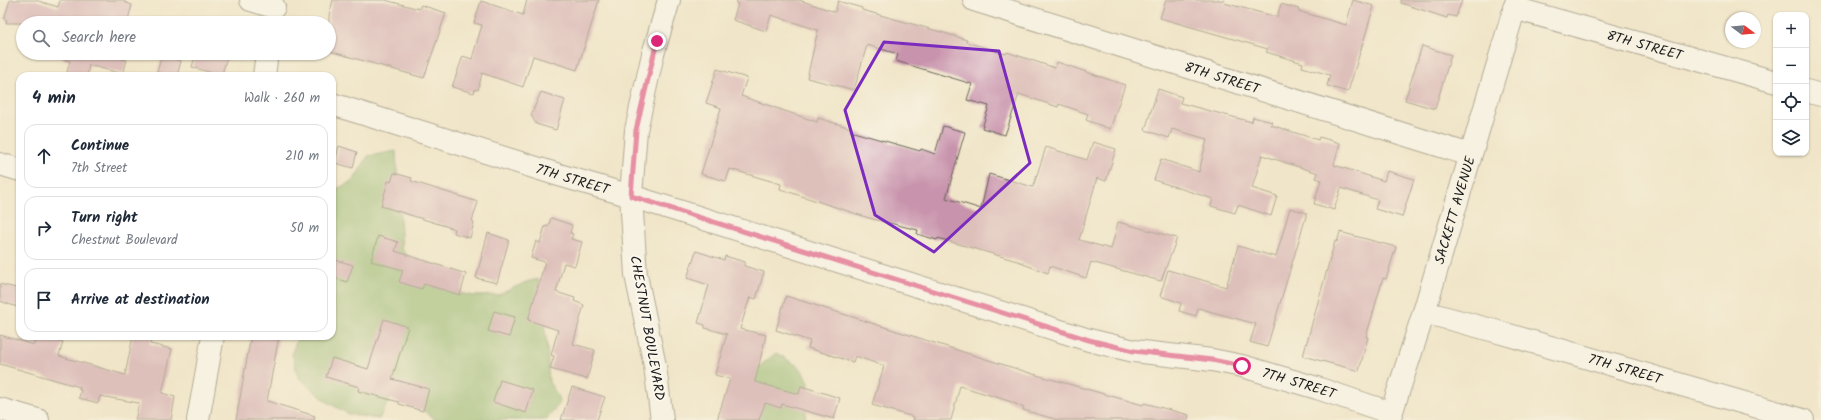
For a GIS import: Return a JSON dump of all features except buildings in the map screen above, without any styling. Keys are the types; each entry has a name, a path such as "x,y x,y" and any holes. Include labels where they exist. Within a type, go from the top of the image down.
{"street":[{"path":"251,0 274,10"},
{"name":"CHESTNUT BOULEVARD","path":"662,420 655,366 636,275 631,196 636,130 653,54 669,0"},
{"name":"8TH STREET","path":"974,0 1470,155"},
{"name":"8TH STREET","path":"1516,4 1773,81"},
{"name":"SACKETT AVENUE","path":"1390,417 1424,312 1516,4"},
{"path":"265,72 266,60"},
{"path":"1809,92 1821,95"},
{"name":"7TH STREET","path":"336,105 1089,340 1134,351 1212,360 1242,366 1317,388 1390,417"},
{"path":"0,164 16,169"},
{"name":"7TH STREET","path":"1424,312 1510,335 1804,420"},
{"path":"198,420 212,340"},
{"path":"5,414 38,420"}],"highlighted area":[{"path":"884,42 999,51 1030,163 934,252 875,215 845,110"}],"green space":[{"path":"396,151 402,249 433,287 474,296 498,295 526,282 538,279 547,345 549,382 560,403 546,420 435,420 396,387 379,419 348,414 326,401 298,377 292,353 297,340 336,340 336,189 353,181 368,156"},
{"path":"776,353 800,367 809,383 805,420 757,420 755,370"}],"route":[{"path":"657,41 636,130 631,196 1089,340 1134,351 1165,356 1212,360 1242,366"}]}
